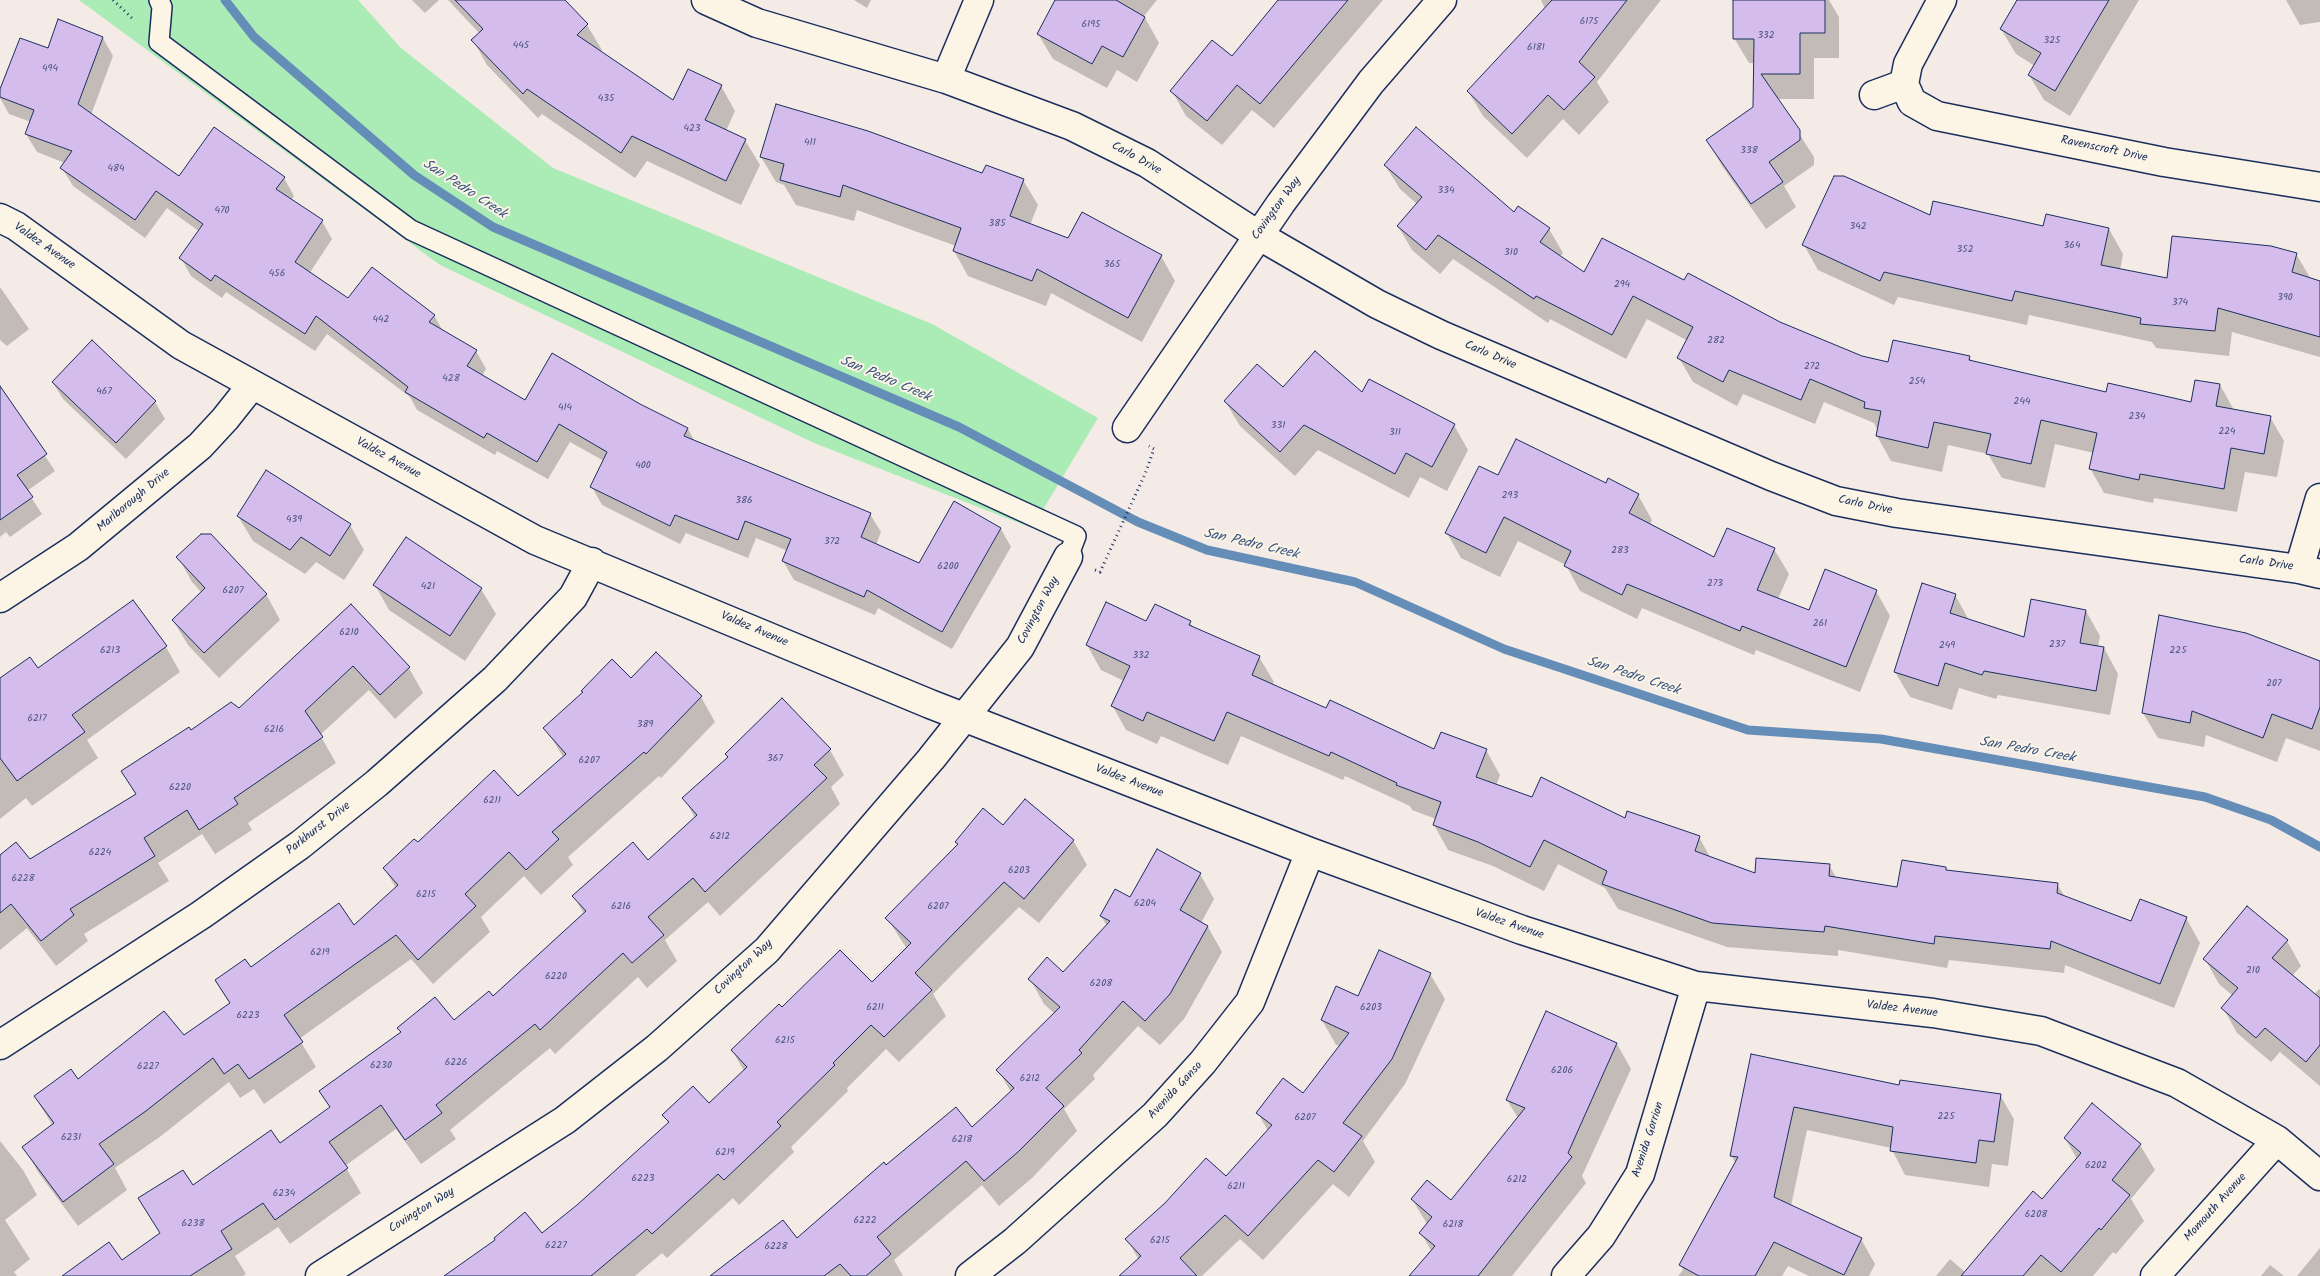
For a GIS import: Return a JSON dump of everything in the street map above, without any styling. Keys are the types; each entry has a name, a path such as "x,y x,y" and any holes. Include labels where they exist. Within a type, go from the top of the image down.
{"street":[{"name":"Carlo Drive","path":"706,0 757,23 946,79 1072,126 1147,163 1258,235 1370,300 1441,335 1771,476 1836,501 1897,513 2310,572"},
{"path":"946,79 979,0"},
{"name":"Covington Way","path":"1126,428 1258,235 1371,82 1442,0"},
{"path":"1874,95 1904,84 1908,64 1942,0"},
{"name":"Ravenscroft Drive","path":"1904,84 1912,102 1937,116 2164,162 2320,187"},
{"name":"Valdez Avenue","path":"0,218 16,226 181,345 252,386 535,540 592,562 964,718 1310,852 1522,930 1696,986 1933,1014 2041,1031 2177,1083 2278,1140 2320,1176"},
{"name":"Marlborough Drive","path":"0,598 78,548 200,446 252,386"},
{"path":"2310,572 2320,498"},
{"name":"Covington Way","path":"320,1276 566,1120 657,1048 767,950 931,759 1020,647 1068,557"},
{"name":"Parkhurst Drive","path":"0,1045 202,915 300,845 377,783 495,679 573,597 592,562"},
{"name":"Avenida Ganso","path":"970,1276 1015,1241 1155,1115 1203,1062 1250,1002 1310,852"},
{"name":"Avenida Gorrion","path":"1566,1276 1601,1236 1640,1174 1696,986"},
{"name":"Momouth Avenue","path":"2155,1276 2278,1140"}],"lane":[{"path":"159,0 162,7 159,42 411,230 1076,536 1068,557"}],"path":[{"path":"1120,528 1145,474"}],"green space":[{"path":"79,0 358,0 401,48 553,168 932,324 1098,418 1032,528 814,443 440,265"}],"building":[{"path":"455,0 565,0 588,24 577,35 673,100 688,69 722,85 705,120 746,139 726,181 632,136 621,153 527,89 523,94 471,40 483,29"},
{"path":"1055,0 1116,0 1145,17 1123,57 1102,46 1092,64 1037,34"},
{"path":"1278,0 1348,0 1260,104 1237,85 1207,121 1170,91 1212,40 1232,56"},
{"path":"1552,0 1627,0 1579,62 1595,77 1564,110 1548,95 1512,134 1467,91"},
{"path":"1733,0 1825,0 1825,33 1800,33 1800,74 1761,74 1800,130 1800,140 1769,162 1783,182 1751,204 1706,140 1753,107 1754,39 1733,39"},
{"path":"2017,0 2109,0 2055,91 2028,75 2041,53 2000,29"},
{"path":"58,19 103,37 78,104 179,176 214,127 285,177 276,189 323,220 295,262 348,298 372,267 435,315 429,322 477,350 467,366 525,400 552,353 640,404 688,428 684,436 871,513 861,537 919,563 954,501 1001,528 942,632 867,590 864,597 782,561 791,539 745,521 738,540 675,515 670,526 590,487 607,452 559,424 537,462 487,433 484,438 405,392 408,387 316,316 305,334 215,275 211,281 179,258 203,224 156,191 135,220 60,168 72,151 25,134 34,110 0,97 0,89 20,38 48,48"},
{"path":"776,104 868,131 982,173 986,165 1024,179 1010,216 1068,238 1082,212 1162,255 1128,318 1037,269 1032,281 953,251 961,228 843,185 840,197 780,180 784,164 760,157"},
{"path":"1416,127 1514,212 1518,206 1550,228 1540,242 1584,272 1602,238 1684,280 1688,273 1780,322 1862,356 1888,362 1893,340 1970,356 1969,360 2106,392 2108,383 2191,402 2195,380 2220,384 2216,406 2271,416 2264,454 2231,448 2224,489 2140,474 2139,480 2089,469 2097,433 2041,420 2031,464 1986,454 1991,434 1934,422 1928,448 1876,436 1881,411 1864,408 1865,402 1810,379 1801,400 1729,370 1723,382 1677,358 1693,327 1633,296 1612,335 1536,296 1534,299 1438,235 1426,250 1397,226 1422,197 1384,165"},
{"path":"1834,176 1844,176 1930,215 1933,201 2043,226 2046,214 2109,228 2101,265 2167,278 2172,236 2271,246 2297,253 2292,272 2320,281 2320,337 2218,308 2215,331 2140,324 2141,318 2015,291 2012,301 1884,272 1880,281 1802,245"},
{"path":"92,340 156,401 116,443 52,382"},
{"path":"1315,351 1362,392 1369,379 1455,424 1432,467 1406,453 1395,474 1304,425 1280,452 1224,401 1257,364 1283,387"},
{"path":"0,386 47,454 17,475 33,497 0,520"},
{"path":"1516,439 1606,483 1608,478 1639,494 1629,513 1714,557 1727,528 1775,548 1757,590 1809,610 1825,569 1877,590 1846,667 1742,626 1740,631 1627,584 1622,595 1564,566 1571,551 1504,517 1486,553 1445,533 1479,466 1498,475"},
{"path":"266,470 351,524 330,556 301,537 290,550 237,516"},
{"path":"201,534 211,534 267,594 204,653 172,620 205,588 176,557"},
{"path":"406,537 482,588 450,636 373,585"},
{"path":"1922,583 1956,594 1950,613 2024,637 2031,599 2086,610 2080,643 2104,647 2096,691 1984,671 1982,675 1945,663 1938,686 1894,672"},
{"path":"133,600 167,646 72,715 85,732 17,781 0,758 0,678 30,657 38,668"},
{"path":"1106,602 1146,621 1155,604 1191,621 1189,625 1260,656 1252,675 1326,708 1330,700 1434,749 1441,732 1487,749 1476,777 1532,797 1541,777 1625,818 1627,811 1700,836 1695,851 1755,873 1756,858 1830,864 1829,876 1897,887 1902,860 1946,867 1946,870 2058,883 2057,893 2131,921 2140,899 2187,917 2160,984 2051,941 2050,949 1935,936 1934,944 1825,926 1824,932 1712,923 1602,884 1607,871 1544,840 1530,867 1478,842 1433,825 1441,802 1396,785 1397,783 1331,752 1329,756 1227,712 1214,741 1147,712 1143,721 1111,706 1130,666 1086,645"},
{"path":"351,604 410,667 380,695 353,666 305,711 323,737 234,798 238,804 199,830 187,810 144,838 155,856 70,909 74,915 41,941 11,904 0,913 0,855 16,842 30,859 136,794 121,771 189,727 191,730 231,702 239,708"},
{"path":"2159,615 2246,633 2320,661 2320,707 2312,729 2272,714 2263,738 2192,711 2190,723 2142,713"},
{"path":"656,652 702,696 646,754 644,752 552,832 559,839 526,870 509,852 465,894 476,906 418,960 396,935 284,1015 303,1042 249,1079 238,1064 224,1074 213,1058 146,1111 99,1144 114,1164 63,1202 22,1147 54,1123 34,1096 71,1069 78,1079 164,1011 184,1035 230,1003 215,980 245,959 251,967 339,903 354,925 398,885 383,868 414,839 418,842 494,770 518,796 566,754 543,728 583,692 581,691 612,659 631,678"},
{"path":"782,698 831,749 814,765 827,778 705,892 693,878 648,917 664,935 632,963 623,953 540,1030 535,1024 436,1105 442,1113 405,1140 381,1105 329,1142 348,1168 275,1220 263,1203 221,1231 232,1249 190,1276 62,1276 109,1242 122,1260 160,1233 138,1198 183,1170 193,1185 271,1130 280,1143 330,1107 319,1091 401,1032 397,1028 435,997 454,1020 489,991 493,996 586,911 572,896 633,842 648,860 697,815 682,798 728,757 725,754"},
{"path":"1025,799 1074,840 1024,899 1004,882 915,973 932,990 884,1037 871,1025 833,1063 835,1065 777,1122 781,1126 724,1180 718,1174 652,1234 647,1229 591,1276 444,1276 495,1240 494,1238 525,1212 542,1233 577,1205 669,1122 662,1115 693,1086 709,1103 747,1067 731,1050 779,1004 782,1007 840,950 872,982 911,943 885,918 958,844 955,842 983,808 1003,825"},
{"path":"1157,849 1201,873 1180,910 1208,926 1170,994 1145,1021 1123,1001 1079,1050 1082,1053 1046,1088 1064,1106 1018,1152 984,1181 966,1161 877,1237 891,1254 866,1276 851,1276 840,1264 824,1276 710,1276 783,1220 797,1238 884,1162 886,1165 956,1107 972,1127 1014,1088 996,1070 1060,1007 1028,979 1047,957 1063,972 1110,921 1100,916 1115,889 1130,897"},
{"path":"2247,906 2288,940 2272,958 2320,998 2320,1045 2306,1062 2265,1028 2256,1038 2221,1008 2238,988 2203,959"},
{"path":"1379,950 1431,973 1392,1059 1343,1123 1362,1136 1334,1172 1318,1160 1248,1236 1225,1215 1180,1258 1197,1276 1119,1276 1141,1256 1125,1239 1165,1203 1206,1158 1226,1176 1272,1125 1256,1113 1283,1078 1303,1093 1349,1033 1321,1020 1336,986 1358,996"},
{"path":"1546,1011 1617,1043 1568,1153 1572,1157 1478,1276 1409,1276 1435,1246 1419,1233 1432,1217 1411,1199 1427,1180 1451,1200 1525,1108 1506,1100"},
{"path":"1751,1054 1899,1085 1900,1080 2001,1094 1994,1142 1979,1140 1976,1163 1890,1151 1893,1127 1794,1107 1774,1197 1862,1238 1844,1275 1774,1242 1755,1276 1699,1276 1679,1265 1738,1157 1730,1156"},
{"path":"2092,1103 2141,1144 2112,1180 2130,1195 2101,1230 2099,1228 2061,1272 2041,1255 2023,1276 1961,1276 2033,1191 2042,1199 2081,1153 2064,1138"}],"waterway":[{"name":"San Pedro Creek","path":"225,0 254,37 414,175 493,227 959,427 1138,522 1207,550 1355,582 1504,649 1748,730 1881,739 2205,797 2271,820 2320,847"}]}
